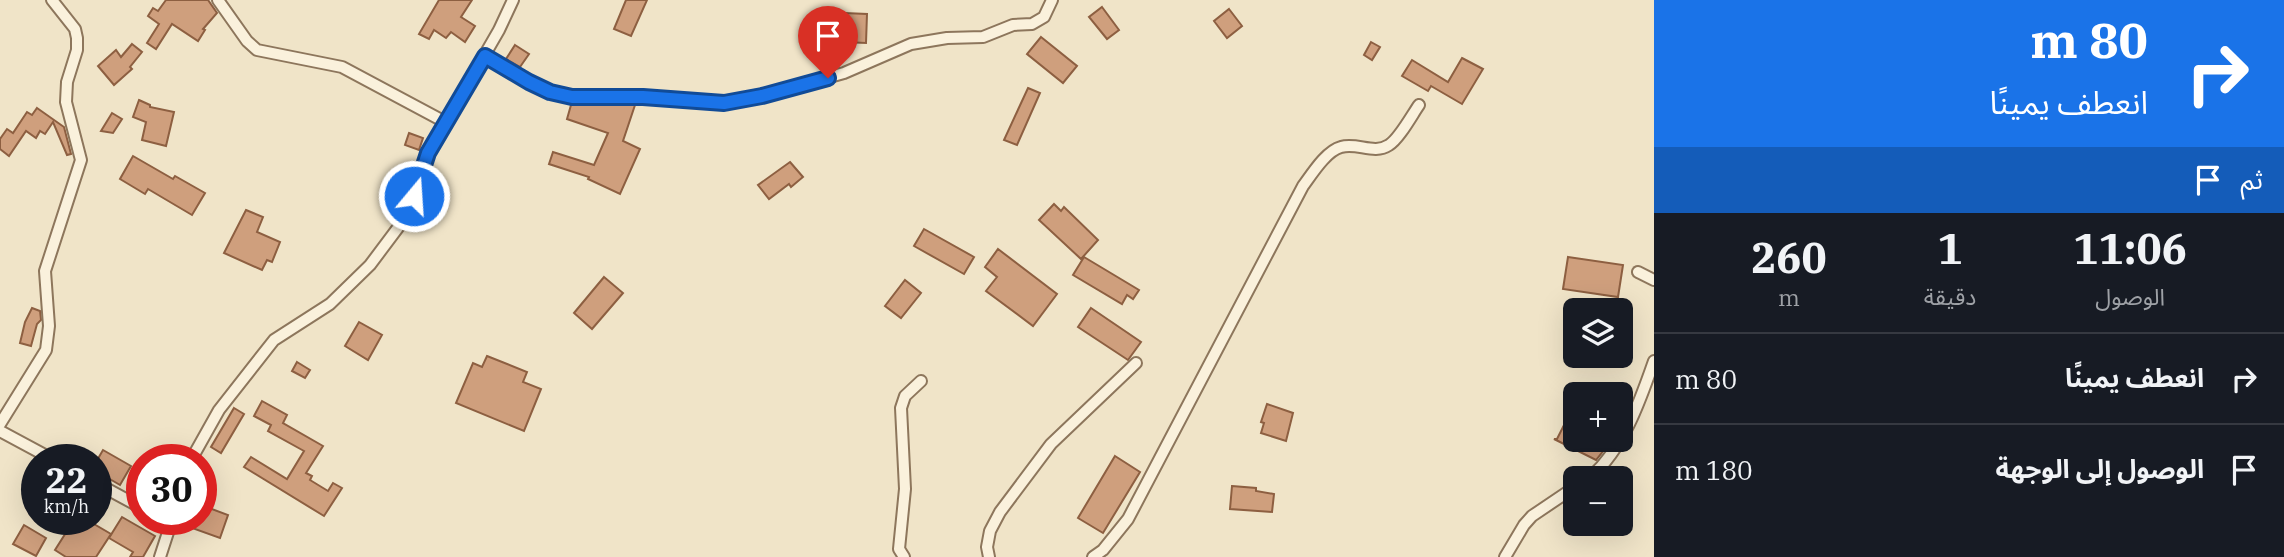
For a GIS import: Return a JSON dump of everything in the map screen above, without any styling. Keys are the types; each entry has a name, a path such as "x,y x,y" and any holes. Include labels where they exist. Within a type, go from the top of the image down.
{"street":[{"path":"0,424 46,350 50,326 46,271 81,160 66,102 67,82 77,38 75,29 52,0"},
{"path":"218,0 247,41 257,50 342,67 445,122"},
{"path":"200,444 219,411 274,340 330,304 370,265 401,225 428,153 485,56 513,0"},
{"path":"485,56 550,92 572,97 643,97 724,103 762,96 844,73 911,44 947,38 983,37 1013,25 1032,24 1044,17 1052,0"},
{"path":"1093,557 1103,550 1128,519 1303,186 1339,147 1355,146 1376,150 1390,145 1419,106"},
{"path":"1638,272 1654,280"},
{"path":"1603,466 1632,420 1654,361"},
{"path":"989,557 987,547 990,531 1000,512 1044,454 1136,363"},
{"path":"904,557 899,549 905,489 901,408 905,396 921,381"},
{"path":"0,431 24,444"},
{"path":"1505,557 1532,516 1563,495"},
{"path":"160,557 166,535"}],"building":[{"path":"166,0 208,0 217,13 203,29 205,30 198,41 172,24 156,49 147,43 159,24 148,16 153,8 158,11"},
{"path":"439,0 472,0 461,17 475,26 465,42 451,32 446,38 434,30 429,39 419,34"},
{"path":"626,0 647,0 631,36 614,29"},
{"path":"1102,7 1119,30 1107,39 1089,17"},
{"path":"1229,9 1242,26 1227,38 1214,21"},
{"path":"844,13 867,14 866,43 843,42"},
{"path":"1041,37 1077,66 1063,83 1027,54"},
{"path":"1371,42 1380,47 1372,60 1364,55"},
{"path":"132,44 142,52 130,67 132,69 114,85 98,66 116,50 121,57"},
{"path":"515,45 529,54 520,67 506,59"},
{"path":"1462,58 1483,69 1462,104 1431,86 1428,91 1402,76 1412,60 1448,82"},
{"path":"1028,88 1040,93 1017,145 1004,140"},
{"path":"139,100 150,107 174,112 166,146 142,140 146,122 133,117"},
{"path":"571,105 635,105 623,141 640,149 620,194 588,179 589,177 549,164 553,152 594,165 608,133 567,119"},
{"path":"37,108 64,127 71,154 67,155 53,122 45,134 40,131 36,138 26,131 9,156 0,149 0,139 7,129 13,133 27,112 32,115"},
{"path":"112,113 122,119 113,133 101,131"},
{"path":"409,133 423,138 419,150 405,145"},
{"path":"133,156 173,179 175,176 205,193 192,215 148,189 145,194 120,179"},
{"path":"790,162 803,177 769,199 758,185"},
{"path":"1054,204 1061,211 1064,207 1098,240 1081,259 1039,220"},
{"path":"246,210 263,217 257,232 280,242 272,262 267,260 262,270 224,253"},
{"path":"924,229 974,257 964,274 914,246"},
{"path":"998,249 1057,294 1033,326 986,291 997,277 985,267"},
{"path":"1084,257 1139,290 1133,299 1127,295 1122,304 1073,275"},
{"path":"1568,257 1623,265 1618,297 1563,289"},
{"path":"604,277 623,293 592,329 574,313"},
{"path":"905,280 921,293 901,318 885,306"},
{"path":"32,308 40,311 41,320 37,324 31,346 20,343"},
{"path":"1091,308 1141,342 1128,360 1078,327"},
{"path":"359,322 382,335 368,360 345,346"},
{"path":"487,356 527,372 523,382 541,389 524,431 456,403 473,363 482,367"},
{"path":"297,362 310,370 305,378 292,371"},
{"path":"262,401 287,415 283,423 323,446 306,473 312,476 310,480 328,491 333,483 342,488 324,516 244,467 251,457 287,479 304,451 268,431 271,425 254,416"},
{"path":"1267,404 1293,413 1286,441 1261,433 1264,423 1261,422"},
{"path":"234,408 244,414 221,453 217,451 217,444 213,444"},
{"path":"1563,427 1563,444 1554,439 1557,439"},
{"path":"1580,452 1602,452 1596,460"},
{"path":"112,455 126,463 126,475 120,485 112,480"},
{"path":"1115,456 1140,472 1103,533 1078,518"},
{"path":"1232,486 1256,488 1256,491 1274,494 1272,512 1230,509"},
{"path":"217,511 228,515 220,538 212,535 217,535"},
{"path":"122,517 126,519 126,535 155,536 143,557 130,557 133,552 109,538"},
{"path":"21,530 21,535 41,535 46,538 36,556 13,544"},
{"path":"64,535 110,535 96,557 66,557 55,550"}],"route":[{"path":"414,196 428,153 485,56 550,92 572,97 643,97 724,103 828,78"}]}
